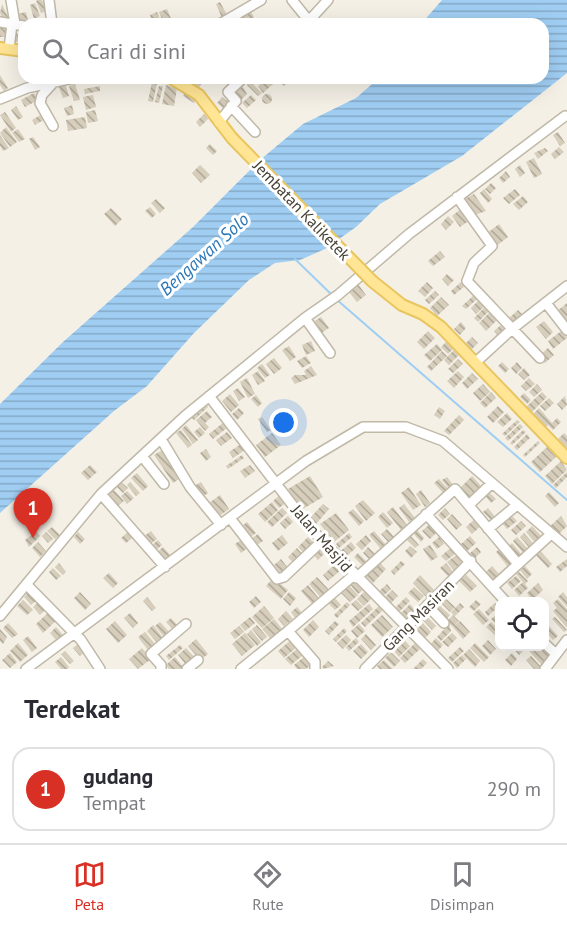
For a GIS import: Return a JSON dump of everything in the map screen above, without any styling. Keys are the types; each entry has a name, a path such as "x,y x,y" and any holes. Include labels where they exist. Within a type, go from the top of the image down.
{"main road":[{"name":"Jembatan Kaliketek","path":"181,84 199,95 232,138 372,281 402,305 432,319 566,456"}],"street":[{"path":"4,49 17,24 11,0"},
{"path":"50,0 52,18"},
{"path":"240,18 261,0"},
{"path":"292,0 305,18"},
{"path":"312,18 328,0"},
{"path":"0,22 17,24"},
{"path":"0,99 27,88 45,84"},
{"path":"52,84 42,95 40,103 53,126"},
{"path":"219,122 236,101 228,92 237,84"},
{"path":"231,106 255,132"},
{"path":"0,616 101,494 209,396 305,318 335,298 409,234 565,116"},
{"path":"457,197 492,246 474,263 467,281 540,358"},
{"path":"476,362 512,329 567,286"},
{"path":"546,303 567,330"},
{"path":"305,318 330,353"},
{"name":"Jalan Masjid","path":"209,396 322,541 405,628 448,669"},
{"path":"26,669 277,483 355,431 373,425 406,427 430,434 454,448 550,535 567,547"},
{"path":"161,439 190,487 220,525"},
{"path":"142,456 164,484"},
{"path":"469,506 492,483"},
{"path":"242,669 355,577 455,489 518,564"},
{"path":"101,494 165,567"},
{"path":"488,529 517,505"},
{"path":"426,514 502,597"},
{"path":"230,518 277,579 284,577 322,541"},
{"path":"493,587 550,535"},
{"name":"Gang Masiran","path":"365,669 471,561"},
{"path":"27,585 75,633 100,669"},
{"path":"428,605 444,623"},
{"path":"161,669 161,665 152,654 186,624"},
{"path":"288,631 315,662 315,669"},
{"path":"560,669 551,662 567,640"},
{"path":"187,669 198,660"}],"water":[{"name":"Bengawan Solo","path":"442,0 567,0 567,73 462,156 380,204 356,227 325,249 300,260 275,263 249,280 194,333 147,386 114,411 0,513 0,404 63,342 193,227 260,160 303,124 356,98 372,84 549,84 549,18 426,18"}],"building":[{"path":"42,0 47,11 41,13 36,1"},
{"path":"220,2 227,15 222,18 216,4"},
{"path":"35,3 40,16 34,18 30,5"},
{"path":"2,4 9,19 3,21 0,13"},
{"path":"167,9 171,18 162,18 159,12"},
{"path":"249,9 254,17 239,18 238,16"},
{"path":"26,12 27,18 18,18 17,14"},
{"path":"157,12 160,18 151,18 150,15"},
{"path":"0,26 6,26 6,37 0,37"},
{"path":"13,33 18,33 18,42 11,41"},
{"path":"0,75 8,88 4,91 0,85"},
{"path":"65,84 69,96 63,98 58,85"},
{"path":"75,84 80,100 74,101 69,86"},
{"path":"152,84 157,84 153,102 148,101"},
{"path":"194,84 201,84 198,89 193,86"},
{"path":"241,84 247,94 240,101 231,90"},
{"path":"253,84 262,93 258,96 247,85"},
{"path":"260,84 273,84 263,93 258,86"},
{"path":"166,85 177,88 174,106 162,104"},
{"path":"100,86 100,91 85,94 84,89"},
{"path":"159,86 163,86 159,103 155,102"},
{"path":"185,92 196,99 194,103 183,96"},
{"path":"34,93 38,100 25,107 21,100"},
{"path":"267,94 272,99 267,104 262,99"},
{"path":"93,95 96,107 86,110 83,97"},
{"path":"251,95 256,100 247,108 242,103"},
{"path":"222,97 230,103 225,110 217,103"},
{"path":"72,105 74,114 67,116 64,108"},
{"path":"16,106 23,117 18,120 11,110"},
{"path":"95,110 98,121 88,123 86,112"},
{"path":"5,112 16,128 11,132 0,115"},
{"path":"44,113 47,118 35,125 32,120"},
{"path":"204,114 208,119 200,127 196,122"},
{"path":"85,117 87,128 68,131 66,120"},
{"path":"6,127 17,142 10,147 0,133"},
{"path":"18,129 25,139 19,142 12,133"},
{"path":"558,132 565,143 560,146 553,135"},
{"path":"0,135 9,148 3,151 0,146"},
{"path":"33,137 40,147 35,150 29,139"},
{"path":"210,144 217,151 213,155 206,148"},
{"path":"559,147 564,152 555,159 551,154"},
{"path":"545,148 548,151 538,159 534,153"},
{"path":"534,158 542,174 534,178 526,162"},
{"path":"200,165 210,175 201,183 192,173"},
{"path":"520,165 525,173 520,177 515,169"},
{"path":"506,171 510,177 503,183 499,178"},
{"path":"491,183 496,188 490,194 485,189"},
{"path":"484,189 492,199 488,203 480,193"},
{"path":"515,189 520,195 509,204 503,198"},
{"path":"474,194 486,211 472,216 461,201"},
{"path":"523,196 528,202 519,210 513,204"},
{"path":"156,199 165,208 160,213 151,203"},
{"path":"150,207 156,214 152,218 145,211"},
{"path":"111,208 122,219 115,226 104,214"},
{"path":"462,208 470,220 460,227 452,216"},
{"path":"448,216 454,222 446,230 441,224"},
{"path":"499,224 508,237 495,247 486,234"},
{"path":"440,251 445,257 433,266 428,261"},
{"path":"447,274 454,280 448,286 442,279"},
{"path":"427,282 433,288 425,297 418,291"},
{"path":"461,282 465,286 454,295 451,291"},
{"path":"358,284 366,295 357,302 349,292"},
{"path":"435,291 439,295 429,304 425,300"},
{"path":"474,295 477,299 466,309 462,306"},
{"path":"441,297 449,305 437,316 430,308"},
{"path":"479,300 485,306 476,314 471,308"},
{"path":"567,303 567,326 556,312"},
{"path":"486,306 490,310 478,322 474,318"},
{"path":"518,310 524,316 513,326 507,320"},
{"path":"491,311 498,319 486,331 479,323"},
{"path":"321,317 329,328 320,334 313,322"},
{"path":"544,321 553,332 546,339 536,327"},
{"path":"461,322 466,328 460,335 454,329"},
{"path":"501,325 505,330 498,336 494,331"},
{"path":"564,329 567,338 553,349 548,341"},
{"path":"428,331 435,338 424,349 417,342"},
{"path":"472,337 478,343 471,350 465,344"},
{"path":"311,341 315,351 306,355 302,345"},
{"path":"446,342 453,349 448,354 441,347"},
{"path":"437,344 442,350 430,361 424,355"},
{"path":"289,346 296,357 290,361 282,350"},
{"path":"548,348 554,355 545,363 539,356"},
{"path":"454,350 459,355 449,365 444,360"},
{"path":"442,351 447,356 431,371 427,367"},
{"path":"306,356 311,363 302,368 297,361"},
{"path":"274,358 282,368 274,374 266,364"},
{"path":"458,359 463,364 453,373 448,369"},
{"path":"502,362 509,369 505,373 498,366"},
{"path":"517,362 522,368 516,374 511,368"},
{"path":"262,364 270,375 265,378 257,368"},
{"path":"311,366 317,375 295,384 291,378 295,375 306,375 304,371"},
{"path":"524,368 530,375 524,380 518,374"},
{"path":"258,371 265,381 258,385 252,375"},
{"path":"458,371 464,377 454,388 447,381"},
{"path":"472,373 478,379 467,389 462,383"},
{"path":"247,378 255,394 248,398 240,382"},
{"path":"529,378 535,384 526,391 521,386"},
{"path":"483,384 490,392 480,401 473,393"},
{"path":"537,384 542,390 534,397 529,392"},
{"path":"238,388 245,397 239,401 233,391"},
{"path":"491,392 496,398 485,408 480,403"},
{"path":"542,392 547,397 531,413 526,407"},
{"path":"524,393 531,400 527,404 520,397"},
{"path":"230,394 239,405 231,412 222,401"},
{"path":"256,395 262,403 258,407 251,399"},
{"path":"565,396 567,405 562,410 557,404"},
{"path":"549,398 554,403 545,411 540,406"},
{"path":"203,402 208,407 194,420 189,415"},
{"path":"498,406 504,412 493,423 487,417"},
{"path":"439,407 445,411 440,419 434,415"},
{"path":"239,408 244,413 237,420 232,414"},
{"path":"539,408 552,423 557,418 561,422 553,430 548,425 545,428 532,415"},
{"path":"207,411 212,417 205,423 209,427 205,431 196,420"},
{"path":"507,413 512,419 503,427 497,422"},
{"path":"459,415 464,420 449,435 444,431"},
{"path":"262,417 271,430 267,432 258,419"},
{"path":"517,420 520,422 505,436 502,434"},
{"path":"224,422 228,427 213,439 209,434"},
{"path":"520,424 523,427 508,441 505,438"},
{"path":"186,425 198,440 193,444 182,429"},
{"path":"200,427 205,433 199,438 194,432"},
{"path":"181,430 192,445 188,448 176,433"},
{"path":"523,430 526,432 512,445 510,443"},
{"path":"227,432 232,438 221,446 216,440"},
{"path":"272,433 281,445 265,457 256,445"},
{"path":"564,433 567,436 567,448 558,439"},
{"path":"527,434 530,438 517,450 514,447"},
{"path":"538,441 540,443 525,457 523,455"},
{"path":"241,444 245,450 233,458 229,452"},
{"path":"547,447 556,457 540,472 531,462"},
{"path":"164,449 182,477 173,483 154,455"},
{"path":"206,449 211,457 206,461 200,453"},
{"path":"242,455 244,458 228,469 226,466"},
{"path":"561,461 567,470 552,484 545,476"},
{"path":"90,465 97,472 88,480 81,473"},
{"path":"250,465 255,471 245,478 240,471"},
{"path":"567,472 567,477 556,488 553,485"},
{"path":"137,473 148,486 143,491 131,478"},
{"path":"310,476 323,497 301,510 288,489"},
{"path":"472,476 483,488 470,501 459,489"},
{"path":"447,477 454,486 450,490 442,480"},
{"path":"439,479 450,491 445,495 434,483"},
{"path":"119,480 128,488 123,493 115,485"},
{"path":"130,482 140,493 136,496 127,485"},
{"path":"201,482 208,493 201,498 194,486"},
{"path":"409,487 421,505 413,510 401,493"},
{"path":"112,488 124,501 118,506 106,493"},
{"path":"421,490 430,503 425,507 416,494"},
{"path":"127,491 134,498 127,504 121,496"},
{"path":"489,492 496,499 491,503 485,496"},
{"path":"549,492 559,503 555,507 545,496"},
{"path":"281,494 288,501 279,508 273,501"},
{"path":"220,495 229,509 218,517 209,503"},
{"path":"363,500 375,513 366,521 355,506"},
{"path":"272,502 278,510 265,522 258,514"},
{"path":"323,504 329,509 316,524 310,518"},
{"path":"404,504 415,518 409,522 399,508"},
{"path":"393,507 407,525 401,530 387,512"},
{"path":"282,508 287,513 272,527 267,522"},
{"path":"445,508 450,514 443,520 438,515"},
{"path":"488,508 496,518 492,521 483,512"},
{"path":"353,509 364,521 359,526 348,513"},
{"path":"383,512 393,523 387,528 378,517"},
{"path":"336,513 349,530 334,542 320,524"},
{"path":"509,513 517,521 507,529 500,521"},
{"path":"452,514 462,525 456,530 447,519"},
{"path":"288,516 293,522 285,529 280,523"},
{"path":"561,516 567,526 555,538 547,529"},
{"path":"477,517 483,524 472,534 466,527"},
{"path":"521,521 526,526 516,535 511,530"},
{"path":"247,522 256,533 249,538 241,527"},
{"path":"432,522 439,530 430,539 422,531"},
{"path":"532,526 543,538 536,544 526,532"},
{"path":"52,527 60,535 55,539 47,531"},
{"path":"387,529 395,538 389,543 381,534"},
{"path":"130,530 135,536 126,543 121,538"},
{"path":"417,530 424,538 421,542 413,533"},
{"path":"151,531 157,539 149,545 143,537"},
{"path":"374,531 386,545 381,549 369,535"},
{"path":"36,532 40,536 29,547 25,540"},
{"path":"46,532 53,539 48,543 42,536"},
{"path":"78,532 85,539 80,544 74,537"},
{"path":"349,533 352,537 339,548 336,544"},
{"path":"524,533 536,547 532,551 520,537"},
{"path":"258,534 263,541 254,547 249,540"},
{"path":"409,534 419,545 415,548 405,538"},
{"path":"282,535 288,543 278,551 272,543"},
{"path":"366,535 371,541 362,550 356,544"},
{"path":"470,536 476,543 466,552 460,545"},
{"path":"308,537 315,544 305,554 298,547"},
{"path":"439,537 444,544 437,549 432,543"},
{"path":"517,537 529,550 524,554 513,541"},
{"path":"244,538 250,546 241,553 235,544"},
{"path":"158,540 162,545 155,551 151,546"},
{"path":"38,542 46,551 40,557 32,548"},
{"path":"351,542 356,548 342,560 337,554"},
{"path":"512,543 524,557 519,562 507,548"},
{"path":"430,545 438,557 431,561 423,549"},
{"path":"410,546 417,552 411,558 405,551"},
{"path":"163,547 171,556 164,562 156,553"},
{"path":"321,547 326,552 318,560 313,554"},
{"path":"368,547 375,554 369,559 363,553"},
{"path":"452,547 456,553 446,561 441,556"},
{"path":"477,547 481,552 474,559 469,554"},
{"path":"502,547 514,561 508,567 496,552"},
{"path":"297,548 303,555 294,563 288,557"},
{"path":"538,548 552,564 548,568 533,552"},
{"path":"358,553 368,563 364,567 354,557"},
{"path":"458,554 466,564 456,573 447,562"},
{"path":"281,559 288,568 281,574 274,565"},
{"path":"376,559 386,569 373,583 363,573"},
{"path":"567,559 567,566 560,572 556,567"},
{"path":"401,561 405,564 394,575 391,571"},
{"path":"59,563 66,572 63,575 55,567"},
{"path":"446,563 454,573 449,577 440,568"},
{"path":"335,564 341,570 328,581 323,575"},
{"path":"492,566 501,576 493,584 484,574"},
{"path":"525,566 532,574 527,579 520,570"},
{"path":"53,568 61,576 56,580 49,572"},
{"path":"519,572 528,581 525,584 528,588 519,596 514,590 523,582 516,574"},
{"path":"109,573 118,583 113,588 103,578"},
{"path":"420,575 436,592 428,599 413,583"},
{"path":"466,575 477,586 470,592 459,581"},
{"path":"516,576 521,581 512,589 507,583"},
{"path":"317,577 331,592 322,599 309,584"},
{"path":"273,578 288,590 281,599 266,586"},
{"path":"352,578 363,590 358,594 348,582"},
{"path":"347,583 358,595 350,602 339,591"},
{"path":"538,583 543,590 535,597 530,597 527,593"},
{"path":"387,584 391,589 379,600 375,595"},
{"path":"308,585 321,601 315,607 301,591"},
{"path":"414,587 424,596 418,602 408,593"},
{"path":"392,590 398,596 391,603 385,597"},
{"path":"365,591 372,598 364,606 357,599"},
{"path":"29,592 37,600 31,605 24,597"},
{"path":"80,592 91,604 85,610 74,598"},
{"path":"289,592 296,598 290,606 283,599"},
{"path":"563,592 567,597 567,607 558,597"},
{"path":"256,596 261,602 254,608 249,602"},
{"path":"147,597 156,608 152,611 143,601"},
{"path":"334,597 341,605 335,610 328,603"},
{"path":"406,597 410,601 398,613 394,609"},
{"path":"444,597 455,607 450,612 440,602"},
{"path":"558,599 567,609 567,628 553,611 557,608 553,603"},
{"path":"23,600 33,610 27,615 17,606"},
{"path":"356,600 363,607 358,611 351,604"},
{"path":"476,600 481,604 474,611 469,607"},
{"path":"39,601 46,609 40,615 33,607"},
{"path":"347,602 350,605 337,618 334,615"},
{"path":"460,603 464,607 455,616 451,612"},
{"path":"495,603 495,610 488,616 485,612"},
{"path":"369,604 373,609 353,627 349,621"},
{"path":"410,604 415,610 405,620 400,614"},
{"path":"439,605 450,615 445,621 434,610"},
{"path":"264,606 274,618 262,628 252,617"},
{"path":"379,606 383,610 365,627 361,623"},
{"path":"297,607 304,615 297,621 291,612"},
{"path":"479,609 489,620 483,625 473,614"},
{"path":"50,611 57,620 43,633 36,624"},
{"path":"286,611 293,619 284,626 278,619"},
{"path":"422,612 436,626 432,630 419,616"},
{"path":"130,613 138,623 133,628 124,618"},
{"path":"382,615 393,627 382,637 371,625"},
{"path":"453,615 459,621 453,627 447,621"},
{"path":"250,617 255,623 245,631 240,625"},
{"path":"555,617 567,630 564,632 552,619"},
{"path":"171,618 178,626 173,630 166,622"},
{"path":"274,619 283,630 272,640 262,629"},
{"path":"313,620 319,627 309,637 303,630"},
{"path":"115,621 127,635 118,643 106,629"},
{"path":"335,621 339,624 329,635 325,631"},
{"path":"460,621 470,632 463,639 453,627"},
{"path":"160,622 170,633 165,638 155,626"},
{"path":"491,622 495,626 495,635 486,627"},
{"path":"8,623 18,634 12,638 3,628"},
{"path":"423,623 431,632 421,642 413,633"},
{"path":"359,624 365,631 357,638 351,631"},
{"path":"449,624 451,631 441,641 437,637"},
{"path":"153,625 164,639 158,644 147,631"},
{"path":"257,625 267,637 262,641 252,629"},
{"path":"239,626 244,632 235,639 230,633"},
{"path":"549,626 558,636 553,640 549,636"},
{"path":"56,627 63,635 57,641 50,633"},
{"path":"344,628 347,631 336,642 333,639"},
{"path":"0,629 7,637 3,644 0,641"},
{"path":"251,630 261,642 257,646 247,634"},
{"path":"145,632 155,644 148,650 138,637"},
{"path":"245,633 255,645 242,656 232,644"},
{"path":"452,633 457,638 448,647 442,642"},
{"path":"366,634 376,645 371,650 361,639"},
{"path":"346,635 351,640 343,649 337,643"},
{"path":"28,636 37,648 32,652 23,640"},
{"path":"356,638 359,642 349,651 346,647"},
{"path":"436,638 443,645 435,654 428,647"},
{"path":"196,639 208,654 200,660 188,646"},
{"path":"292,639 298,646 284,658 278,651"},
{"path":"488,640 495,650 490,655 482,646"},
{"path":"405,641 410,646 399,657 394,651"},
{"path":"18,643 28,655 20,662 10,651"},
{"path":"415,643 420,649 405,663 400,658"},
{"path":"475,643 489,657 484,662 470,648"},
{"path":"78,644 85,652 80,656 73,648"},
{"path":"361,644 368,652 361,659 353,651"},
{"path":"180,645 183,648 169,660 166,656"},
{"path":"460,647 464,651 452,662 448,658"},
{"path":"142,648 151,659 138,669 129,659"},
{"path":"186,648 196,659 187,666 178,655"},
{"path":"298,648 303,655 291,665 285,659"},
{"path":"469,649 480,661 475,667 463,655"},
{"path":"65,651 74,661 70,664 61,654"},
{"path":"529,651 546,651 551,656 542,665"},
{"path":"391,652 400,661 394,667 385,658"},
{"path":"10,653 17,662 10,668 2,660"},
{"path":"512,653 517,659 511,666 505,660"},
{"path":"462,655 466,659 457,668 453,663"},
{"path":"531,656 543,669 534,669 526,660"},
{"path":"61,657 69,667 67,669 61,669 55,662"},
{"path":"175,657 183,669 169,669 166,665"},
{"path":"304,657 311,665 306,669 297,669 294,665"},
{"path":"423,659 427,663 421,669 413,669"},
{"path":"384,660 393,669 380,669 377,666"},
{"path":"328,661 334,666 323,669 322,667"}],"waterway":[{"path":"295,259 332,295"},
{"path":"336,299 567,500"}],"place":[{"name":"gudang","path":"33,538"}]}
